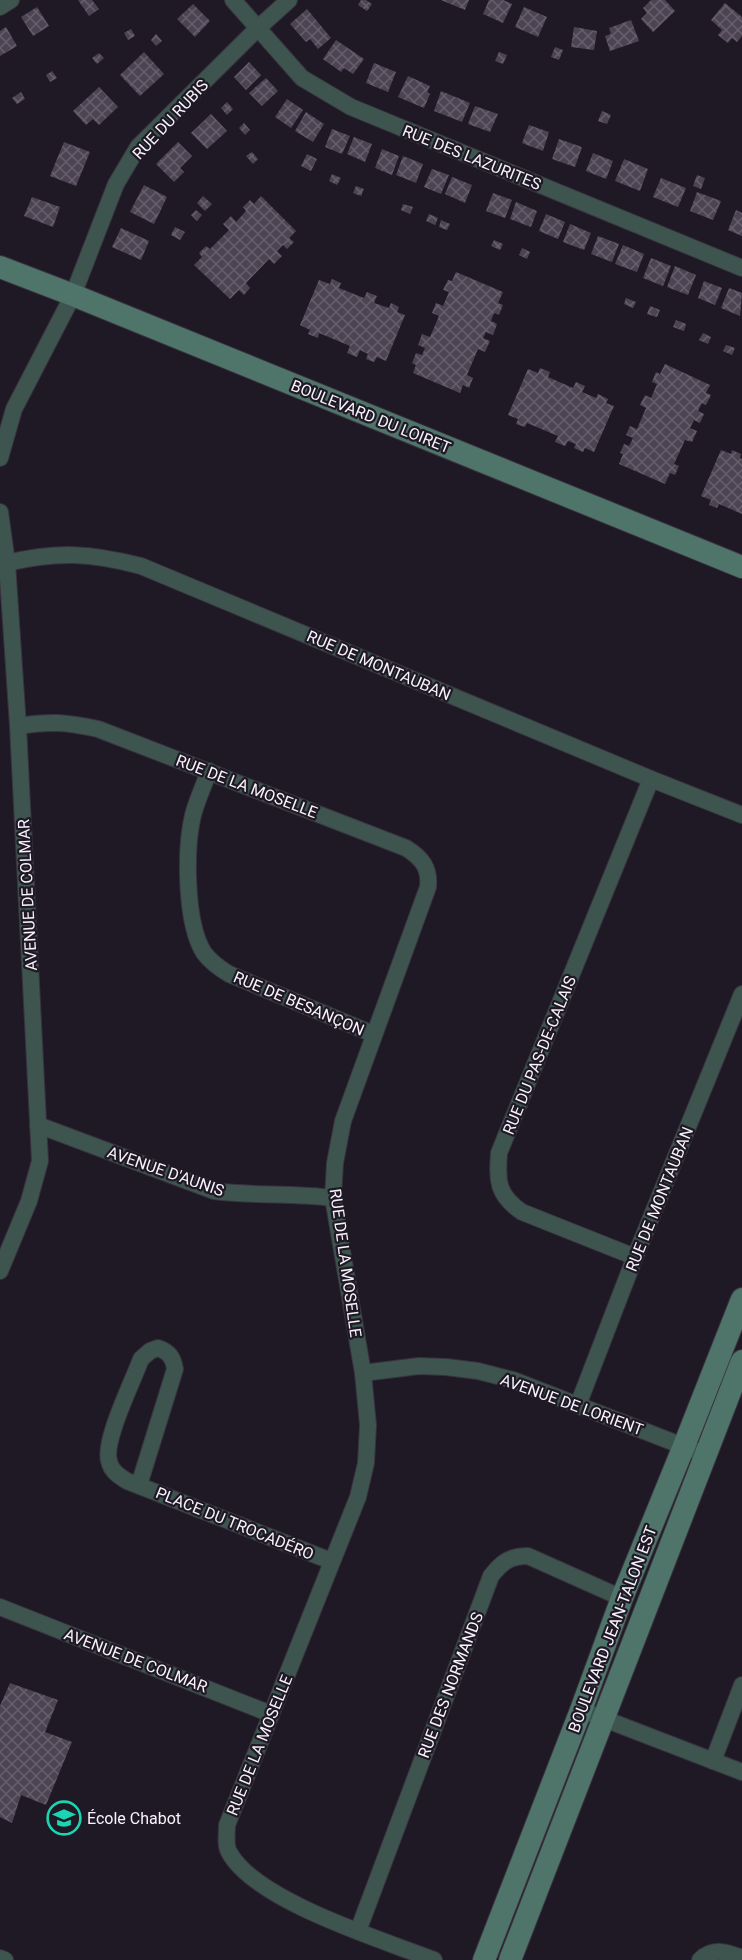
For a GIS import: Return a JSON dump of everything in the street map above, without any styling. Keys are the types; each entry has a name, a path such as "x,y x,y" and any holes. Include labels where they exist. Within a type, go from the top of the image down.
{"street":[{"path":"0,7 11,0"},
{"name":"RUE DES LAZURITES","path":"233,0 302,78 351,107 742,268"},
{"name":"RUE DU RUBIS","path":"73,295 116,184 138,147 289,0"},
{"name":"BOULEVARD DU LOIRET","path":"0,267 742,567"},
{"path":"0,458 14,409 73,295"},
{"name":"AVENUE DE COLMAR","path":"0,512 8,563 40,1161 29,1201 0,1271"},
{"name":"RUE DE MONTAUBAN","path":"8,563 38,555 63,554 104,557 141,566 742,815"},
{"name":"RUE DE LA MOSELLE","path":"18,726 47,721 98,729 406,848 418,855 426,867 429,877 428,887 342,1121 335,1163 333,1198 363,1373 368,1425 366,1463 358,1497 227,1825 229,1852 241,1868 269,1891 326,1920 434,1960"},
{"name":"RUE DE BESANÇON","path":"209,771 194,815 189,850 189,896 196,936 204,952 214,964 229,974 373,1034"},
{"name":"RUE DU PAS-DE-CALAIS","path":"635,1257 522,1212 508,1203 501,1191 497,1176 499,1153 651,779"},
{"name":"RUE DE MONTAUBAN","path":"578,1405 635,1257 742,994"},
{"name":"AVENUE D'AUNIS","path":"38,1125 214,1191 232,1194 304,1194 333,1198"},
{"name":"BOULEVARD JEAN-TALON EST","path":"484,1960 622,1598 742,1299"},
{"name":"PLACE DU TROCADÉRO","path":"139,1485 175,1369 174,1360 168,1352 158,1348 150,1351 141,1359 108,1444 109,1461 114,1472 127,1481 331,1561"},
{"name":"BOULEVARD JEAN-TALON EST","path":"510,1960 742,1361"},
{"name":"AVENUE DE LORIENT","path":"363,1373 419,1366 478,1371 513,1380 706,1455"},
{"name":"RUE DES NORMANDS","path":"358,1931 491,1576 498,1567 516,1556 528,1556 622,1598"},
{"name":"AVENUE DE COLMAR","path":"0,1607 271,1714"},
{"path":"713,1761 742,1685"},
{"path":"581,1710 742,1772"},
{"path":"700,1960 710,1952 722,1951 742,1958"},
{"path":"0,1958 5,1960"}],"building":[{"path":"78,0 92,0 99,9 89,16"},
{"path":"361,0 372,4 367,11 358,5"},
{"path":"441,0 469,0 465,10"},
{"path":"489,0 503,0 512,4 503,23 483,14"},
{"path":"651,0 665,0 675,11 653,32 641,19 647,13 643,8"},
{"path":"725,3 742,17 742,36 737,42 732,38 728,43 718,35 722,30 711,20"},
{"path":"193,4 210,21 195,37 177,19"},
{"path":"37,7 49,26 33,36 21,17"},
{"path":"524,7 547,17 538,37 515,27"},
{"path":"307,9 331,38 318,49 310,39 306,42 290,24"},
{"path":"631,20 639,41 610,51 605,36 611,34 609,28"},
{"path":"6,27 17,46 0,56 0,31"},
{"path":"574,27 597,31 594,50 571,47"},
{"path":"131,29 135,36 128,40 124,33"},
{"path":"156,34 162,41 156,46 151,40"},
{"path":"336,40 364,59 353,74 344,68 341,72 323,59"},
{"path":"555,47 563,50 559,60 551,57"},
{"path":"144,52 164,74 140,96 120,75"},
{"path":"499,52 507,55 503,64 495,61"},
{"path":"99,53 104,58 97,64 92,58"},
{"path":"249,62 261,75 246,90 234,77"},
{"path":"374,63 396,72 388,92 366,83"},
{"path":"52,71 57,78 50,82 46,75"},
{"path":"408,76 430,86 427,92 430,94 424,108 398,97"},
{"path":"266,78 278,91 262,106 249,93"},
{"path":"99,87 118,107 99,125 93,119 86,125 73,111"},
{"path":"441,91 470,103 462,122 434,111"},
{"path":"21,92 25,99 17,104 12,98"},
{"path":"287,99 303,110 291,128 275,117"},
{"path":"227,102 233,109 227,115 221,108"},
{"path":"475,106 498,114 490,132 468,124"},
{"path":"602,111 611,115 607,124 598,121"},
{"path":"306,112 324,124 313,142 295,131"},
{"path":"211,114 227,131 207,149 191,133"},
{"path":"244,123 250,130 245,135 239,128"},
{"path":"529,125 549,132 543,151 522,143"},
{"path":"332,129 350,136 342,154 325,147"},
{"path":"354,137 372,144 365,162 347,154"},
{"path":"559,139 582,147 575,167 552,159"},
{"path":"64,142 90,152 76,186 50,176"},
{"path":"178,142 192,156 180,168 184,172 174,182 156,164"},
{"path":"382,149 399,156 392,175 375,168"},
{"path":"252,152 258,159 253,164 246,156"},
{"path":"593,153 613,161 606,179 586,171"},
{"path":"307,154 317,159 311,171 301,166"},
{"path":"403,156 423,164 416,183 396,175"},
{"path":"624,159 648,169 640,191 615,181"},
{"path":"432,169 449,175 441,194 424,187"},
{"path":"332,174 341,178 337,185 329,181"},
{"path":"697,175 705,178 701,189 693,186"},
{"path":"452,177 472,185 465,203 445,194"},
{"path":"661,178 686,188 678,207 653,197"},
{"path":"144,185 167,197 154,224 130,212"},
{"path":"356,186 364,189 361,196 353,193"},
{"path":"697,192 721,201 713,220 690,211"},
{"path":"493,193 512,200 505,218 486,211"},
{"path":"203,196 212,204 205,211 197,203"},
{"path":"261,196 296,231 289,238 294,242 287,249 283,245 277,251 282,256 274,264 269,259 246,283 250,288 244,295 239,290 230,299 194,265 202,257 199,253 206,246 210,249 229,230 223,224 231,216 236,222 246,211 243,207 250,200 254,204"},
{"path":"32,197 60,207 53,227 24,216"},
{"path":"516,202 537,211 531,227 510,219"},
{"path":"403,204 413,207 410,214 401,210"},
{"path":"196,210 202,215 197,221 191,215"},
{"path":"736,210 742,213 742,236 728,230"},
{"path":"429,214 438,218 435,225 426,221"},
{"path":"546,214 565,222 558,239 539,231"},
{"path":"441,220 450,224 447,230 439,227"},
{"path":"570,224 591,233 584,250 563,242"},
{"path":"175,227 185,232 180,240 171,235"},
{"path":"121,228 149,241 141,260 112,247"},
{"path":"598,236 619,244 612,262 591,254"},
{"path":"494,240 503,244 500,250 491,246"},
{"path":"623,245 644,254 637,272 615,264"},
{"path":"522,248 530,252 527,259 519,255"},
{"path":"651,258 671,266 663,286 643,278"},
{"path":"675,266 696,275 688,295 667,287"},
{"path":"456,272 503,292 498,303 503,305 499,315 494,313 491,321 497,324 493,335 486,332 483,338 490,341 485,352 478,349 467,375 473,378 469,388 463,385 460,393 413,373 416,365 412,363 416,353 422,355 425,348 418,345 422,334 430,337 439,316 432,313 436,303 443,306 449,292 443,290 448,280 452,281"},
{"path":"332,279 341,283 339,288 364,298 367,292 377,296 374,303 389,308 391,303 399,307 397,312 405,315 386,361 377,357 374,362 366,359 368,354 360,350 357,357 347,353 350,346 319,333 318,338 308,334 310,330 300,325 319,280 330,284"},
{"path":"704,281 722,288 715,305 698,298"},
{"path":"729,288 742,293 740,316 721,308"},
{"path":"626,298 636,302 633,308 624,304"},
{"path":"650,306 660,310 657,317 647,314"},
{"path":"676,320 686,324 684,331 673,327"},
{"path":"703,333 711,337 708,344 699,340"},
{"path":"726,345 735,348 732,355 723,351"},
{"path":"665,364 710,385 706,393 711,395 706,405 702,403 698,411 704,414 700,423 694,420 690,428 697,431 692,442 685,440 674,464 679,466 675,475 670,473 665,484 619,464 624,444 629,446 633,438 626,435 630,426 637,429 646,408 640,405 645,395 651,398 657,384 652,382 656,372 660,374"},
{"path":"540,368 550,372 548,377 573,388 576,382 585,386 582,392 596,398 598,394 608,399 606,403 614,406 594,452 585,448 583,452 574,448 576,444 568,441 565,446 555,442 558,436 527,423 525,427 516,424 518,419 508,415 528,369 538,373"},
{"path":"721,450 731,454 732,450 741,454 742,514 719,504 717,508 709,505 711,500 701,496"},
{"path":"10,1683 58,1700 45,1732 72,1742 46,1805 21,1795 12,1823 0,1817 0,1706"}],"place":[{"name":"École Chabot","path":"64,1818"}]}
